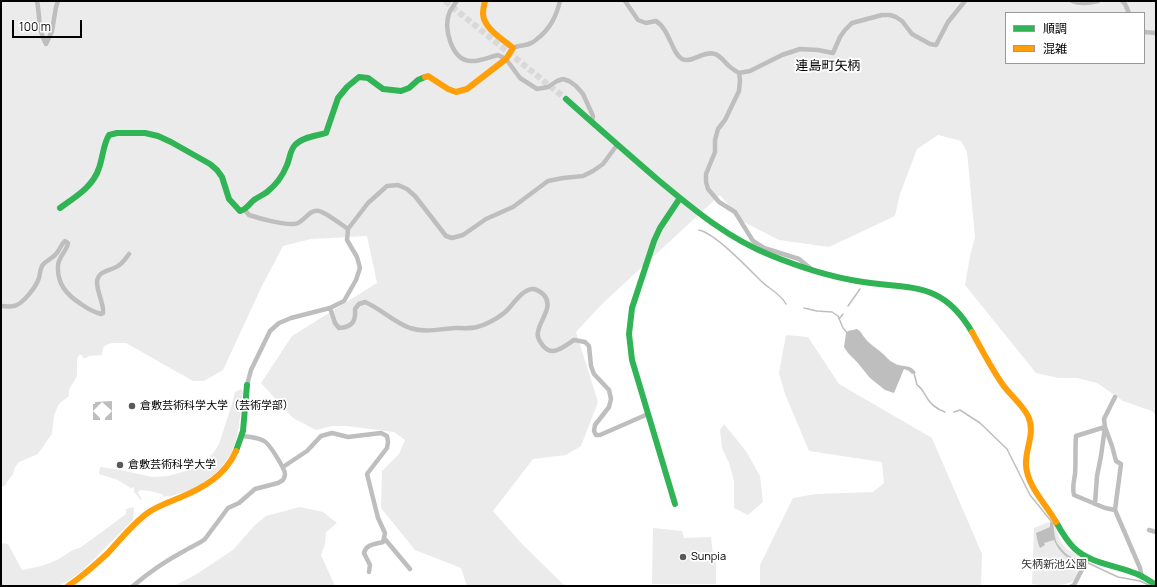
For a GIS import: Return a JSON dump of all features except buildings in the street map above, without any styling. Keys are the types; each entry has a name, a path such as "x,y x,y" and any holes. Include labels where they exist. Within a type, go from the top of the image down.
{"street":[{"path":"37,1 40,28 42,37 46,44 52,32 58,1"},
{"path":"457,1 449,14 448,20 450,41 454,51 461,58 470,61 483,60 498,55 506,59 520,78 537,89 548,87 563,79 569,81 583,94 593,116 592,122"},
{"path":"485,1 483,14 485,21 489,27 513,48"},
{"path":"60,208 82,192 98,171 105,142 109,135 117,133 145,133 158,136 171,142 210,164 222,177 229,200 240,211 246,210 253,201 268,191 277,180 286,167 291,150 296,143 304,139 326,133 338,98 347,87 359,77 368,78 383,88 401,91 409,88 418,80 428,76 448,90 456,92 467,89 506,59 513,48 528,44 544,34 552,24 560,1"},
{"path":"625,1 638,20 646,23 656,21 661,24 678,56 682,59 687,60 709,53 714,54 719,56 739,73 750,71 782,55 800,49 833,53 840,37 852,23 882,15 890,15 902,21 912,34 930,44 936,45 948,22 965,1"},
{"path":"1072,1 1098,1"},
{"path":"1122,1 1129,12"},
{"path":"1145,32 1156,34"},
{"path":"739,73 739,91 725,120 718,129 715,140 715,152 706,174 708,189 719,202 736,212 753,241 764,248 798,259 813,270"},
{"path":"566,99 617,145 680,198 747,245 770,255 813,270 856,281 918,289 940,296 948,302 965,320 1004,386 1022,407 1030,422 1031,439 1026,464 1027,471 1032,485 1049,510 1066,540 1087,560 1142,577 1156,585"},
{"path":"68,586 91,569 145,515 164,504 204,487 223,472 231,462 242,436 247,385 251,370 270,331 279,323 291,318 330,308 344,301 356,280 360,268 357,258 346,240 348,229 368,203 388,186 398,185 407,189 415,196 446,236 452,238 463,235 486,219 513,207 548,182 563,178 583,176 593,171 603,164 617,145"},
{"path":"675,504 632,360 629,334 632,308 654,241 660,228 680,198"},
{"path":"246,210 249,215 260,219 291,224 298,223 314,211 320,211 348,229"},
{"path":"1,306 14,306 21,302 31,292 36,284 41,268 55,256 65,241 67,242 68,246 59,259 58,266 62,286 71,298 93,312 101,314 103,309 98,290 97,281 99,276 102,273 118,266 129,254"},
{"path":"330,308 335,323 339,328 345,328 353,322 356,316 355,309 359,304 365,302 408,327 423,331 476,328 504,313 526,291 532,289 539,290 546,297 548,307 537,333 539,341 544,348 554,351 563,348 574,340 585,342 589,346 591,366 594,374 609,390 609,407 595,425 594,431 596,435 600,435 648,414"},
{"path":"1095,504 1104,419 1115,397"},
{"path":"1104,427 1112,446 1116,462 1121,464 1115,510 1140,568 1142,577"},
{"path":"1104,427 1076,436 1073,493 1074,495 1095,504 1115,510"},
{"path":"283,468 307,451 321,436 332,433 348,437 381,433 387,436 387,448 367,474 378,518 385,533 383,542 365,548 364,553 370,565 369,572"},
{"path":"133,586 187,549 205,539 228,508 239,503 255,489 278,483 283,480 285,474 283,468 269,445 264,441 242,436"},
{"path":"1149,530 1156,532"},
{"path":"384,538 410,569"},
{"path":"1073,586 1087,560"}],"green space":[{"path":"1,1 1156,1 1156,415 1152,411 1123,401 1097,383 1077,378 1058,378 1036,373 965,285 975,237 967,152 961,141 938,135 917,149 900,194 895,216 829,247 779,240 742,221 720,195 602,304 576,332 598,402 581,446 566,455 533,459 493,511 522,544 565,586 467,586 461,568 415,550 381,508 382,471 399,454 405,440 394,432 347,426 332,426 316,430 293,418 261,383 292,336 377,283 367,236 311,239 283,246 262,286 223,370 204,381 193,381 126,343 112,343 106,345 103,348 102,355 83,358 82,355 79,355 76,378 69,390 69,396 61,402 54,415 52,434 38,454 19,462 6,485 1,487"},
{"path":"786,335 808,337 839,384 932,438 982,554 981,586 760,586 760,565 793,498 816,494 873,492 884,483 882,462 809,451 785,394 779,373"},
{"path":"241,389 243,391 240,416 236,440 230,456 219,470 198,486 169,497 164,497 162,494 150,491 140,490 138,493 142,499 141,500 134,492 134,488 132,487 132,489 118,480 99,474 100,467 152,477 168,476 186,471 202,464 214,452 219,444 235,392"},
{"path":"724,424 746,451 760,476 763,502 748,515 734,508 734,481 729,463 722,448 720,430"},
{"path":"134,507 133,520 83,570 68,581 58,586 1,586 1,543 8,544 22,570 40,566 57,560 71,551 80,548 126,514 126,509"},
{"path":"300,507 323,512 337,523 326,532 325,544 321,555 335,586 174,586 195,575 233,550 254,526 266,516"},
{"name":"矢柄新池公園","path":"1049,522 1053,522 1062,544 1069,551 1083,557 1083,560 1074,580 1071,582 1054,585 1032,584 1034,528"},
{"name":"Sunpia","path":"653,528 682,531 684,538 711,537 713,555 716,559 716,584 652,584"}],"shaded area":[{"path":"857,329 869,342 891,361 909,367 916,373 912,374 904,369 894,393 885,390 870,378 844,347 846,333"},
{"path":"112,401 112,411 102,402 93,411 93,404 95,404 95,402"},
{"path":"93,411 100,418 100,420 93,420"},
{"path":"112,411 112,420 105,420 105,418"},
{"path":"1053,522 1055,539 1058,545 1067,555 1071,557 1083,557 1082,562 1075,562 1065,556 1054,540 1044,543 1045,545 1040,548 1036,533 1050,527 1050,523"}],"waterway":[{"path":"699,230 723,244 764,284 781,297 786,304"},
{"path":"848,306 860,289"},
{"path":"804,308 832,312 838,316 843,328 848,334"},
{"path":"839,319 843,314"},
{"path":"914,373 917,385 922,389 934,406 945,412"},
{"path":"954,412 960,410 980,423 1007,449 1030,495 1051,523"},
{"path":"1088,563 1118,577 1140,581 1151,586"}],"tunnel":[{"path":"445,1 566,99"}],"traffic: fast":[{"path":"60,208 83,191 92,181 99,168 105,143 109,135 117,133 145,133 158,136 171,142 210,164 222,177 229,199 240,211 267,192 276,183 285,169 292,149 298,142 305,138 326,133 338,98 347,87 359,77 368,78 383,89 401,91 409,88 418,80 425,77"},
{"path":"566,99 683,201 710,222 739,240 770,255 801,267 846,279 908,287 936,295 948,303 960,315 972,332"},
{"path":"675,504 632,360 629,334 632,308 654,241 660,228 680,198"},
{"path":"236,451 243,431 247,385"},
{"path":"1056,522 1074,548 1088,558 1137,574 1156,585"}],"traffic: slow":[{"path":"425,77 428,76 448,89 456,92 467,89 506,59 513,48 490,29 484,19 483,14 485,1"},
{"path":"972,332 999,379 1028,416 1031,434 1026,459 1027,473 1033,488 1056,522"},
{"path":"68,586 108,553 143,516 160,506 205,485 226,467 236,451"}],"place":[{"name":"倉敷芸術科学大学（芸術学部）","path":"132,406"},
{"name":"倉敷芸術科学大学","path":"120,465"},
{"name":"Sunpia","path":"683,557"}],"district":[{"name":"連島町矢柄","path":"828,66"}]}
